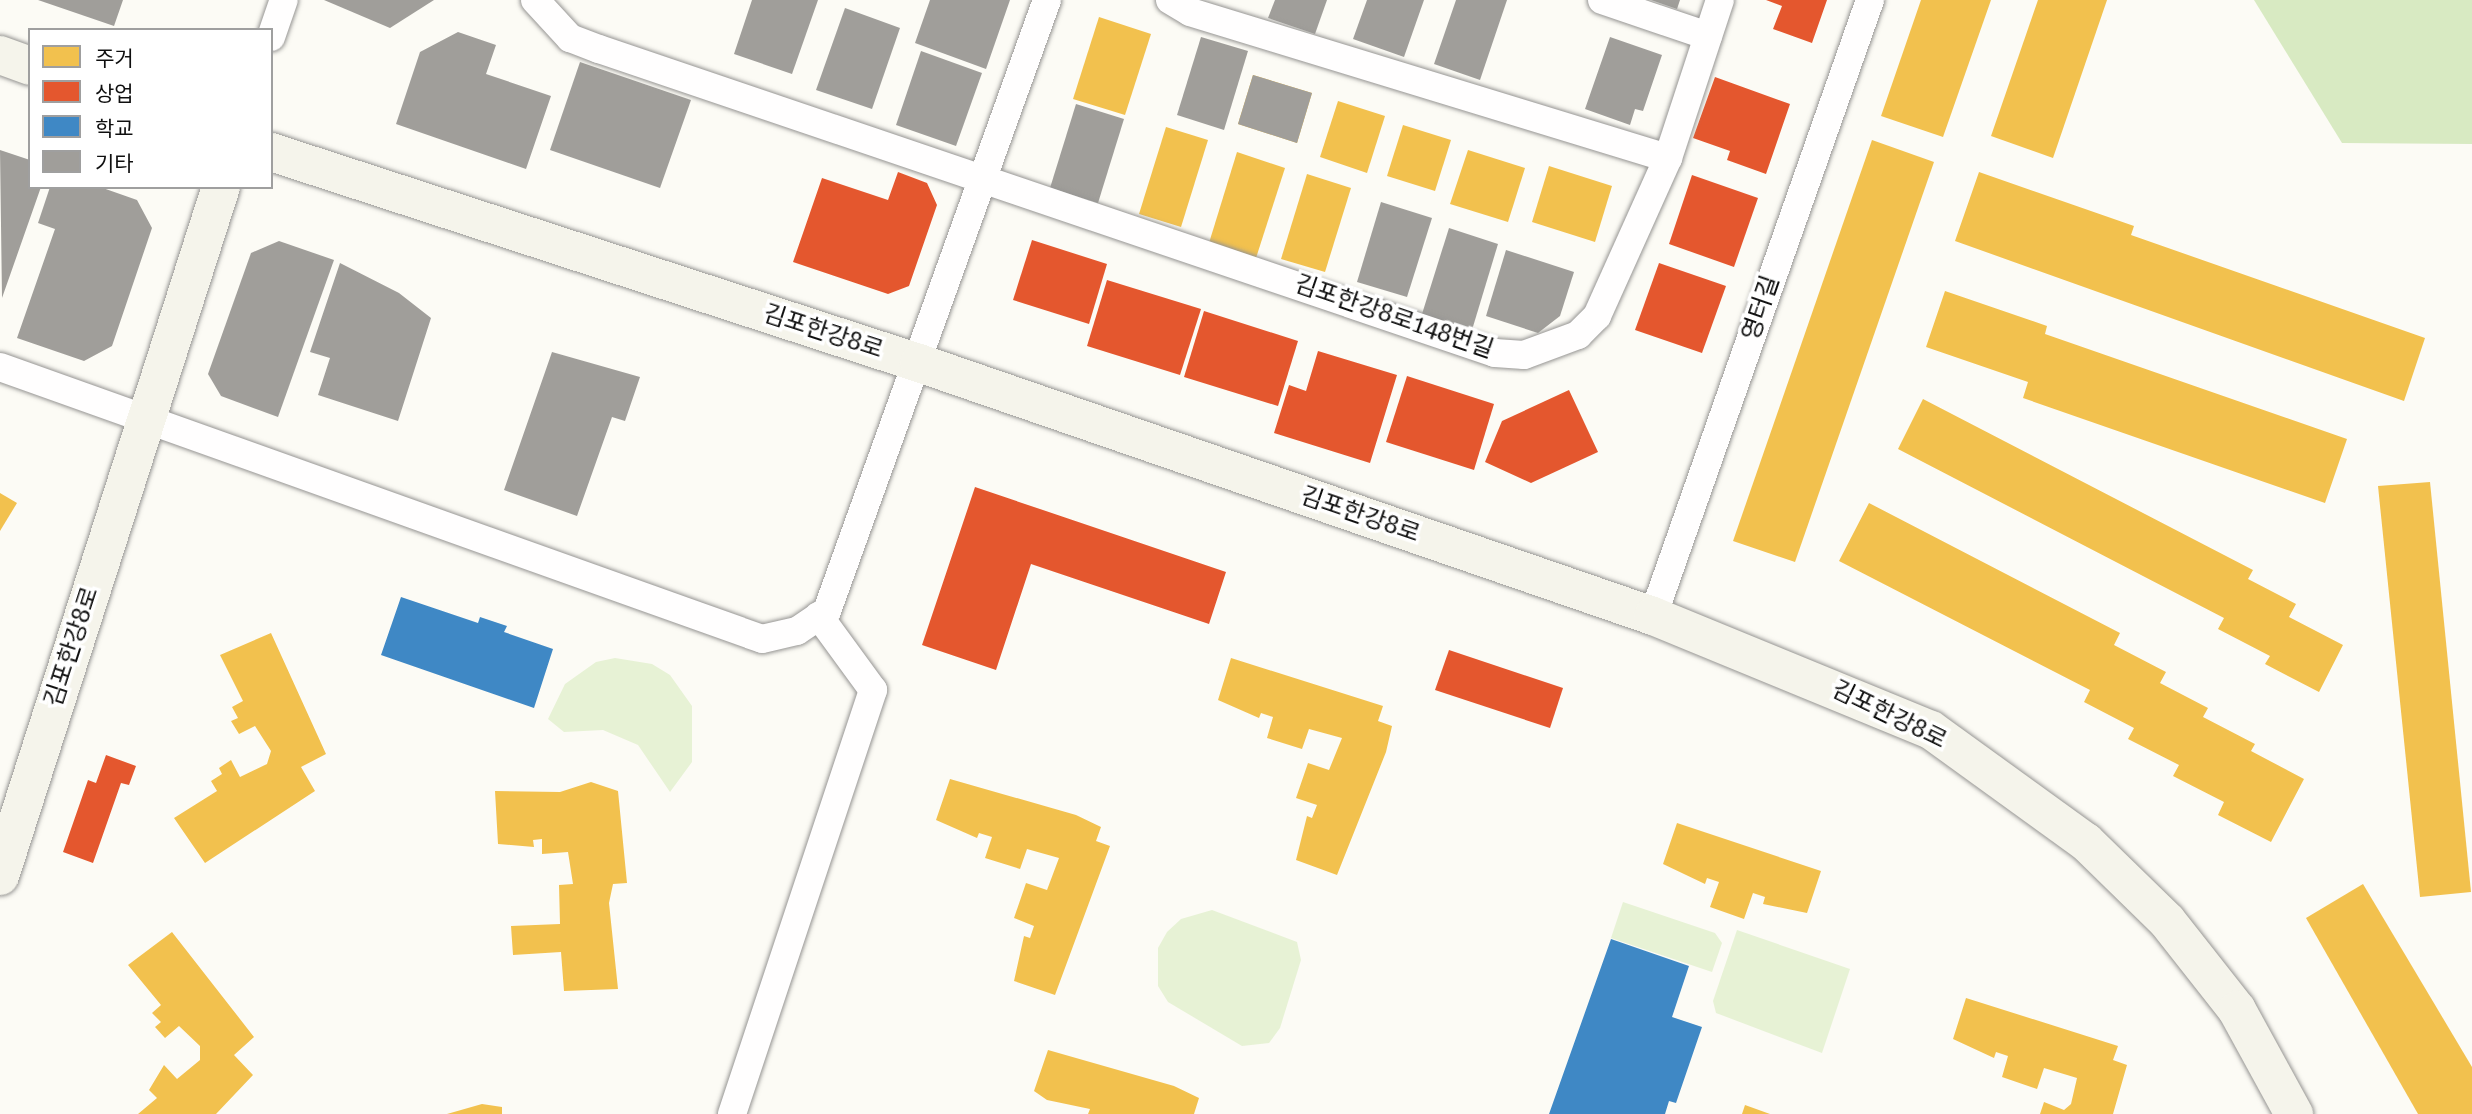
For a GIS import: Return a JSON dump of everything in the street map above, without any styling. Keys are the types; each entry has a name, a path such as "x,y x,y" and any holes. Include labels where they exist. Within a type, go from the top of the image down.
{"street":[{"path":"273,31 284,0"},
{"name":"김포한강8로148번길","path":"535,0 570,37 599,49 984,176 1495,353 1524,355 1578,335 1597,316 1668,158 1720,0"},
{"path":"0,367 762,639 797,631 827,611 919,363 1047,0"},
{"path":"1170,0 1189,12 1668,158"},
{"path":"1602,0 1708,36"},
{"name":"영터길","path":"1653,616 1870,0"},
{"path":"0,55 28,65"},
{"name":"김포한강8로","path":"273,153 919,363 1653,616 1931,730 2086,842 2167,921 2237,1010 2294,1114"},
{"name":"김포한강8로","path":"0,876 220,189"},
{"path":"732,1114 873,690 819,616"}],"green space":[{"path":"2254,0 2472,0 2472,144 2342,143"},
{"path":"615,658 652,664 670,675 692,706 692,762 670,792 638,745 603,730 564,732 548,719 565,684 596,662"},
{"path":"1623,902 1715,933 1722,943 1712,972 1611,938"},
{"path":"1212,910 1297,942 1301,960 1280,1028 1269,1043 1242,1046 1168,1002 1158,986 1158,948 1167,932 1181,919"},
{"path":"1737,930 1850,969 1822,1053 1716,1013 1713,1001"}],"building: 주거":[{"path":"1921,0 1991,0 1943,137 1881,116"},
{"path":"2038,0 2107,0 2053,158 1991,136"},
{"path":"1099,17 1151,34 1125,115 1073,99"},
{"path":"1253,75 1312,93 1297,143 1238,124"},
{"path":"1338,101 1385,116 1367,173 1320,157"},
{"path":"1403,125 1451,140 1435,191 1387,176"},
{"path":"1166,127 1208,140 1181,227 1139,214"},
{"path":"1872,140 1934,162 1795,562 1733,541"},
{"path":"1468,150 1525,168 1508,222 1450,204"},
{"path":"1237,152 1285,168 1256,258 1209,243"},
{"path":"1549,166 1612,186 1595,242 1532,222"},
{"path":"1979,172 2134,226 2131,235 2425,338 2404,401 1955,241"},
{"path":"1307,174 1351,188 1325,272 1281,259"},
{"path":"1945,291 2047,326 2045,334 2347,439 2325,503 2023,398 2028,382 1926,347"},
{"path":"1923,399 2253,570 2248,579 2296,604 2289,617 2343,645 2319,692 2265,664 2270,656 2218,629 2224,618 1898,449"},
{"path":"2430,482 2471,892 2420,897 2378,486"},
{"path":"0,493 17,503 0,531"},
{"path":"1869,503 2120,633 2114,645 2166,672 2160,683 2208,708 2203,717 2255,744 2251,751 2304,779 2271,842 2218,815 2224,802 2173,776 2179,765 2128,739 2134,728 2084,702 2090,690 1839,561"},
{"path":"271,633 326,754 301,767 315,791 205,863 174,818 217,791 211,781 222,774 219,768 231,760 240,777 267,764 271,751 255,726 239,734 231,721 238,718 232,707 243,701 220,655"},
{"path":"1231,658 1383,706 1378,721 1392,726 1386,752 1337,875 1296,860 1307,816 1312,818 1317,805 1296,798 1308,763 1329,770 1342,738 1309,729 1302,749 1267,738 1273,717 1261,713 1259,718 1218,700"},
{"path":"950,779 1076,815 1101,827 1096,841 1110,846 1055,995 1014,981 1024,936 1030,938 1034,926 1014,918 1026,883 1047,890 1059,858 1027,849 1020,869 985,858 992,837 979,833 977,838 936,820"},
{"path":"591,782 618,791 627,883 613,884 609,903 618,989 564,991 561,952 513,955 511,926 560,924 559,885 573,884 568,852 542,854 542,839 533,840 534,847 498,844 495,791 560,792"},
{"path":"1677,823 1821,871 1807,913 1763,904 1765,897 1753,893 1744,919 1710,907 1719,882 1707,878 1705,884 1663,864"},
{"path":"2363,884 2472,1067 2472,1114 2418,1114 2306,918"},
{"path":"172,932 254,1037 234,1055 253,1075 216,1114 138,1114 157,1098 149,1090 164,1065 177,1079 200,1060 200,1046 179,1026 165,1038 155,1027 161,1022 152,1013 161,1005 128,965"},
{"path":"1966,998 2118,1046 2113,1060 2127,1065 2113,1114 2040,1114 2044,1102 2064,1110 2071,1104 2077,1078 2044,1068 2037,1089 2002,1077 2008,1056 1996,1052 1994,1058 1953,1039"},
{"path":"1048,1050 1174,1086 1199,1098 1194,1114 1088,1114 1090,1109 1047,1100 1034,1091"},
{"path":"482,1104 502,1107 502,1114 447,1114"},
{"path":"1745,1105 1770,1114 1742,1114"}],"building: 상업":[{"path":"1766,0 1827,0 1812,43 1773,29 1782,6"},
{"path":"1715,77 1790,104 1766,174 1727,160 1730,151 1693,138"},
{"path":"898,172 927,183 937,205 909,286 888,294 793,262 822,178 888,200"},
{"path":"1692,175 1758,198 1734,267 1669,244"},
{"path":"1032,240 1107,264 1089,324 1013,300"},
{"path":"1659,263 1726,286 1702,353 1635,330"},
{"path":"1107,280 1201,309 1180,375 1087,346"},
{"path":"1204,311 1298,341 1278,406 1184,377"},
{"path":"1318,351 1397,375 1370,463 1274,433 1289,385 1306,391"},
{"path":"1407,376 1494,404 1474,470 1386,442"},
{"path":"1569,390 1598,452 1531,483 1485,462 1502,421"},
{"path":"975,487 1226,572 1209,624 1031,564 996,670 922,645"},
{"path":"1449,650 1563,688 1550,728 1435,690"},
{"path":"106,755 136,766 129,785 121,783 93,863 63,852 88,780 96,783"}],"building: 학교":[{"path":"401,597 478,623 480,617 507,626 504,632 553,649 534,708 381,655"},
{"path":"1611,939 1689,966 1672,1017 1702,1027 1676,1103 1669,1101 1665,1114 1549,1114"}],"building: 기타":[{"path":"38,0 123,0 114,26"},
{"path":"324,0 434,0 390,28"},
{"path":"752,0 818,0 792,74 734,54"},
{"path":"930,0 1010,0 986,69 915,43"},
{"path":"1275,0 1327,0 1315,34 1268,18"},
{"path":"1367,0 1424,0 1404,57 1353,39"},
{"path":"1456,0 1507,0 1480,80 1434,64"},
{"path":"1651,0 1680,0 1677,9"},
{"path":"845,8 900,28 872,109 816,90"},
{"path":"458,32 496,45 486,74 551,96 526,169 396,124 420,52"},
{"path":"1201,37 1248,51 1224,130 1177,115"},
{"path":"1610,37 1662,55 1643,111 1635,109 1630,125 1585,109"},
{"path":"921,51 982,73 956,146 896,125"},
{"path":"580,62 691,100 660,188 550,150"},
{"path":"1253,75 1312,93 1297,143 1238,124"},
{"path":"1076,104 1124,119 1098,203 1050,188"},
{"path":"0,150 28,159 28,189 40,189 2,298"},
{"path":"49,189 106,189 137,200 152,228 112,346 84,361 17,338 55,229 38,223"},
{"path":"1381,202 1432,218 1407,297 1357,282"},
{"path":"1449,228 1498,244 1472,330 1422,314"},
{"path":"279,241 334,260 278,417 221,396 208,374 251,253"},
{"path":"1506,250 1574,272 1560,316 1538,333 1486,316"},
{"path":"340,263 399,293 431,318 398,421 318,395 330,358 310,352"},
{"path":"552,352 640,377 625,421 612,417 577,516 504,490"}]}
